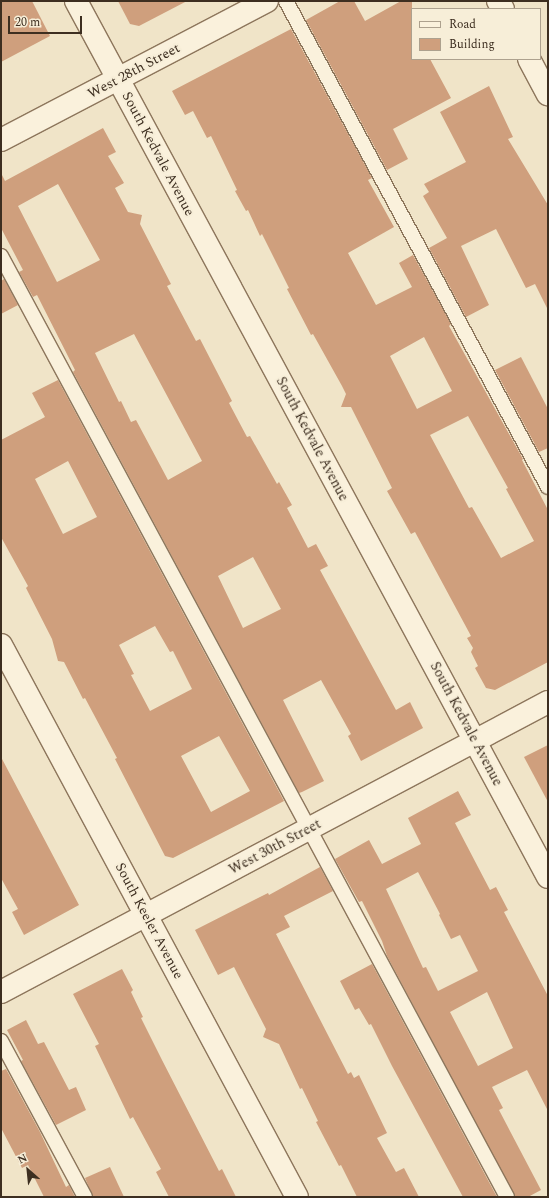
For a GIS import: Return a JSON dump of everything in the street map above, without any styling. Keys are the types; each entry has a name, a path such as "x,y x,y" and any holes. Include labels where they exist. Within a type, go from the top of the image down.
{"street":[{"name":"South Kedvale Avenue","path":"76,1 548,877"},
{"name":"West 28th Street","path":"1,140 267,1"},
{"path":"530,60 548,94"},
{"name":"South Keeler Avenue","path":"1,645 297,1197"},
{"name":"West 30th Street","path":"1,992 548,702"}],"lane":[{"path":"286,1 548,488"},
{"path":"1,256 310,829 506,1197"},
{"path":"1,1041 85,1197"}],"building":[{"path":"1,1 32,1 50,36 1,62"},
{"path":"118,1 187,1 139,26 130,24"},
{"path":"340,1 354,1 365,21 401,1 412,1 411,60 431,60 451,98 393,129 408,159 387,170 306,20"},
{"path":"291,29 372,178 368,180 394,227 348,253 376,305 412,287 399,263 413,255 451,324 449,326 523,459 522,460 548,510 548,662 495,690 486,688 475,668 478,666 471,652 473,648 467,638 471,636 415,532 411,534 387,491 392,488 351,407 341,407 346,394 313,334 311,335 287,289 289,288 262,234 260,236 248,210 246,211 235,191 237,190 211,136 207,138 193,111 185,115 172,91","holes":["424,337 452,391 417,409 390,356","468,416 508,488 506,489 534,541 501,558 472,507 469,508 430,435"]},
{"path":"489,86 513,137 508,139 548,205 548,310 535,284 526,288 496,229 461,246 489,305 466,317 429,248 447,238 423,196 429,192 424,184 466,162 440,112"},
{"path":"103,128 116,152 108,156 124,183 115,188 128,212 142,215 140,224 171,284 167,286 196,341 200,339 232,401 229,403 247,437 250,436 277,484 279,482 292,505 287,508 308,548 316,544 328,566 320,570 396,710 410,702 423,728 361,761 348,736 351,734 321,680 283,700 324,781 299,793 73,372 75,370 37,295 33,297 19,272 23,270 1,228 1,173 5,181","holes":["58,184 100,260 57,282 18,206","134,334 202,461 168,480 136,420 131,422 121,401 119,402 95,353","253,557 281,609 243,628 218,576"]},
{"path":"4,279 18,305 1,314 1,281"},
{"path":"521,357 548,409 548,448 539,452 495,370"},
{"path":"58,380 284,801 173,858 165,856 115,759 117,758 85,698 83,699 64,662 58,661 52,639 26,588 28,586 1,537 1,440 45,417 32,393","holes":["68,461 97,517 63,534 35,479","155,626 170,652 173,651 192,689 150,711 131,675 134,674 119,645","219,736 250,791 211,812 181,756"]},
{"path":"548,745 548,802 524,757"},
{"path":"1,757 79,905 24,935 12,912 18,909 1,878"},
{"path":"458,791 471,815 455,823 490,890 496,887 508,910 504,912 548,996 548,1111 527,1070 492,1087 503,1108 499,1110 541,1190 528,1197 515,1197 387,956 382,941 362,901 359,902 335,859 369,840 382,864 421,844 408,818","holes":["418,872 451,939 460,935 478,971 438,991 426,967 423,968 386,889","487,992 513,1048 478,1066 450,1012"]},
{"path":"320,867 333,891 284,916 290,927 276,934 348,1074 351,1072 354,1078 359,1075 387,1133 377,1138 396,1172 404,1168 419,1197 357,1197 341,1165 339,1166 316,1122 318,1121 302,1088 300,1089 279,1044 263,1037 266,1029 234,967 218,975 195,930 268,893 269,895"},
{"path":"372,964 497,1197 463,1197 371,1024 369,1025 359,1008 355,1010 340,981"},
{"path":"122,969 133,990 131,992 143,1017 141,1018 162,1060 219,1171 222,1169 236,1197 169,1197 156,1172 161,1169 133,1117 130,1119 95,1046 99,1044 73,994"},
{"path":"26,1020 38,1044 44,1042 69,1090 76,1087 86,1110 56,1125 21,1061 23,1060 7,1030"},
{"path":"6,1069 40,1132 66,1187 69,1185 75,1197 44,1197 28,1165 22,1168 1,1128 1,1071"},
{"path":"110,1167 124,1197 93,1197 85,1178"}]}
